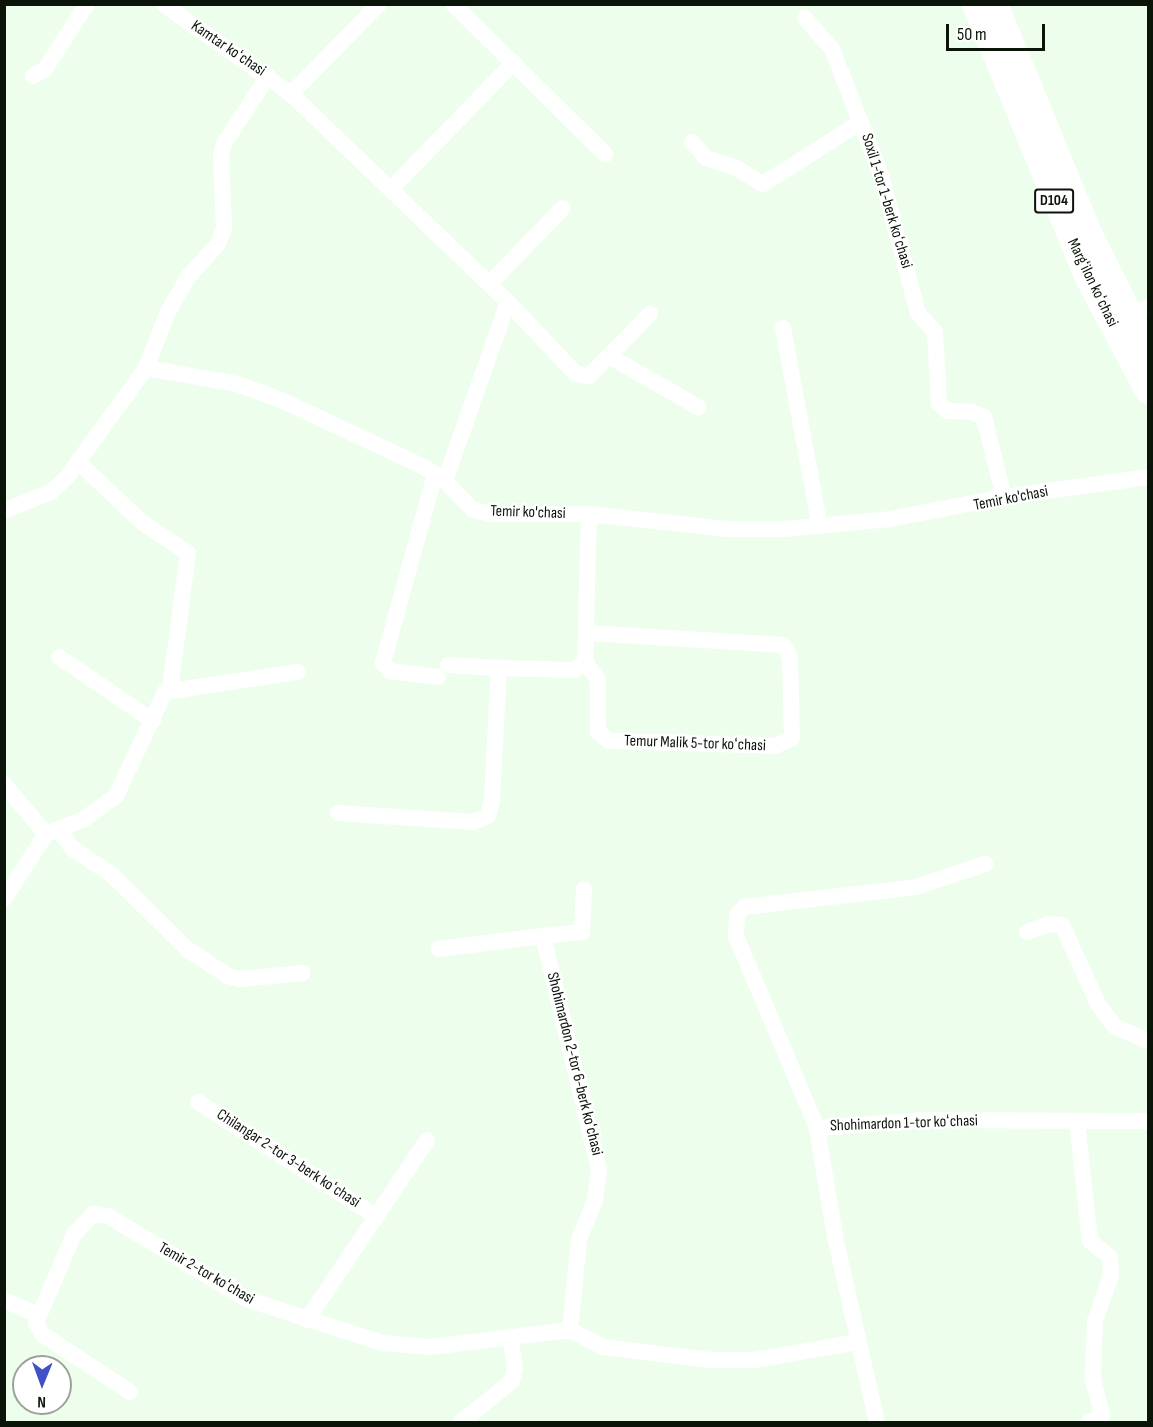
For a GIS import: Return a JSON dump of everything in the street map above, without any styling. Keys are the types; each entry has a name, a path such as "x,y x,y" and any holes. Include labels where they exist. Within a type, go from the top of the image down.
{"main road":[{"name":"Margʻilon koʻchasi","path":"975,4 1087,276 1149,391"},
{"name":"Margʻilon koʻchasi","path":"995,4 1088,231 1140,311 1149,352"}],"street":[{"path":"33,76 45,69 87,4"},
{"name":"Kamtar koʻchasi","path":"163,4 291,94 491,282 576,374 589,376 609,356"},
{"path":"291,94 379,4"},
{"path":"453,4 605,154"},
{"name":"Soxil 1-tor 1-berk koʻchasi","path":"805,18 832,49 861,122 900,234 918,313 935,332 939,404 948,411 972,412 984,417 1004,497"},
{"path":"393,188 513,63"},
{"path":"4,511 51,492 78,462 146,368 168,312 188,277 218,244 224,228 221,154 225,142 268,76"},
{"path":"692,142 706,158 736,168 763,184 861,122"},
{"path":"491,282 563,208"},
{"path":"508,302 440,477 383,663 390,671 499,668 574,670 585,662 589,514"},
{"path":"650,314 609,356 698,407"},
{"path":"783,328 820,527"},
{"name":"Temir ko'chasi","path":"146,368 237,384 279,399 440,477 473,510 526,516 589,514 726,529 820,527 955,509 1004,497 1149,477"},
{"path":"4,899 52,832 101,810 116,796 170,689 188,553 143,524 78,462"},
{"name":"Temur Malik 5-tor koʻchasi","path":"585,662 598,680 598,732 609,741 775,746 792,738 790,657 783,645 586,633"},
{"path":"59,657 153,721"},
{"path":"338,813 473,822 488,816 492,800 499,668"},
{"path":"170,689 298,672"},
{"path":"4,784 52,832 111,874 188,950 228,976 240,979 303,973"},
{"path":"817,1128 736,936 737,915 744,907 916,887 985,864"},
{"path":"439,949 582,932 584,889"},
{"path":"1027,932 1050,924 1062,925 1098,1004 1114,1026 1149,1041"},
{"name":"Shohimardon 2-tor 6-berk koʻchasi","path":"543,936 599,1170 595,1200 579,1239 570,1330"},
{"name":"Chilangar 2-tor 3-berk koʻchasi","path":"198,1102 377,1216"},
{"name":"Shohimardon 1-tor koʻchasi","path":"877,1422 857,1342 817,1128 926,1120 1149,1121"},
{"path":"1077,1122 1090,1241 1110,1257 1111,1275 1095,1320 1093,1378 1102,1416 1089,1422"},
{"path":"307,1320 427,1140"},
{"name":"Temir 2-tor koʻchasi","path":"38,1315 74,1234 85,1218 101,1214 246,1299 382,1343 430,1347 570,1330"},
{"path":"4,1300 38,1315 36,1323 42,1334 130,1392"},
{"path":"570,1330 603,1347 710,1360 755,1360 857,1342"},
{"path":"461,1422 512,1381 515,1368 510,1336"}]}
